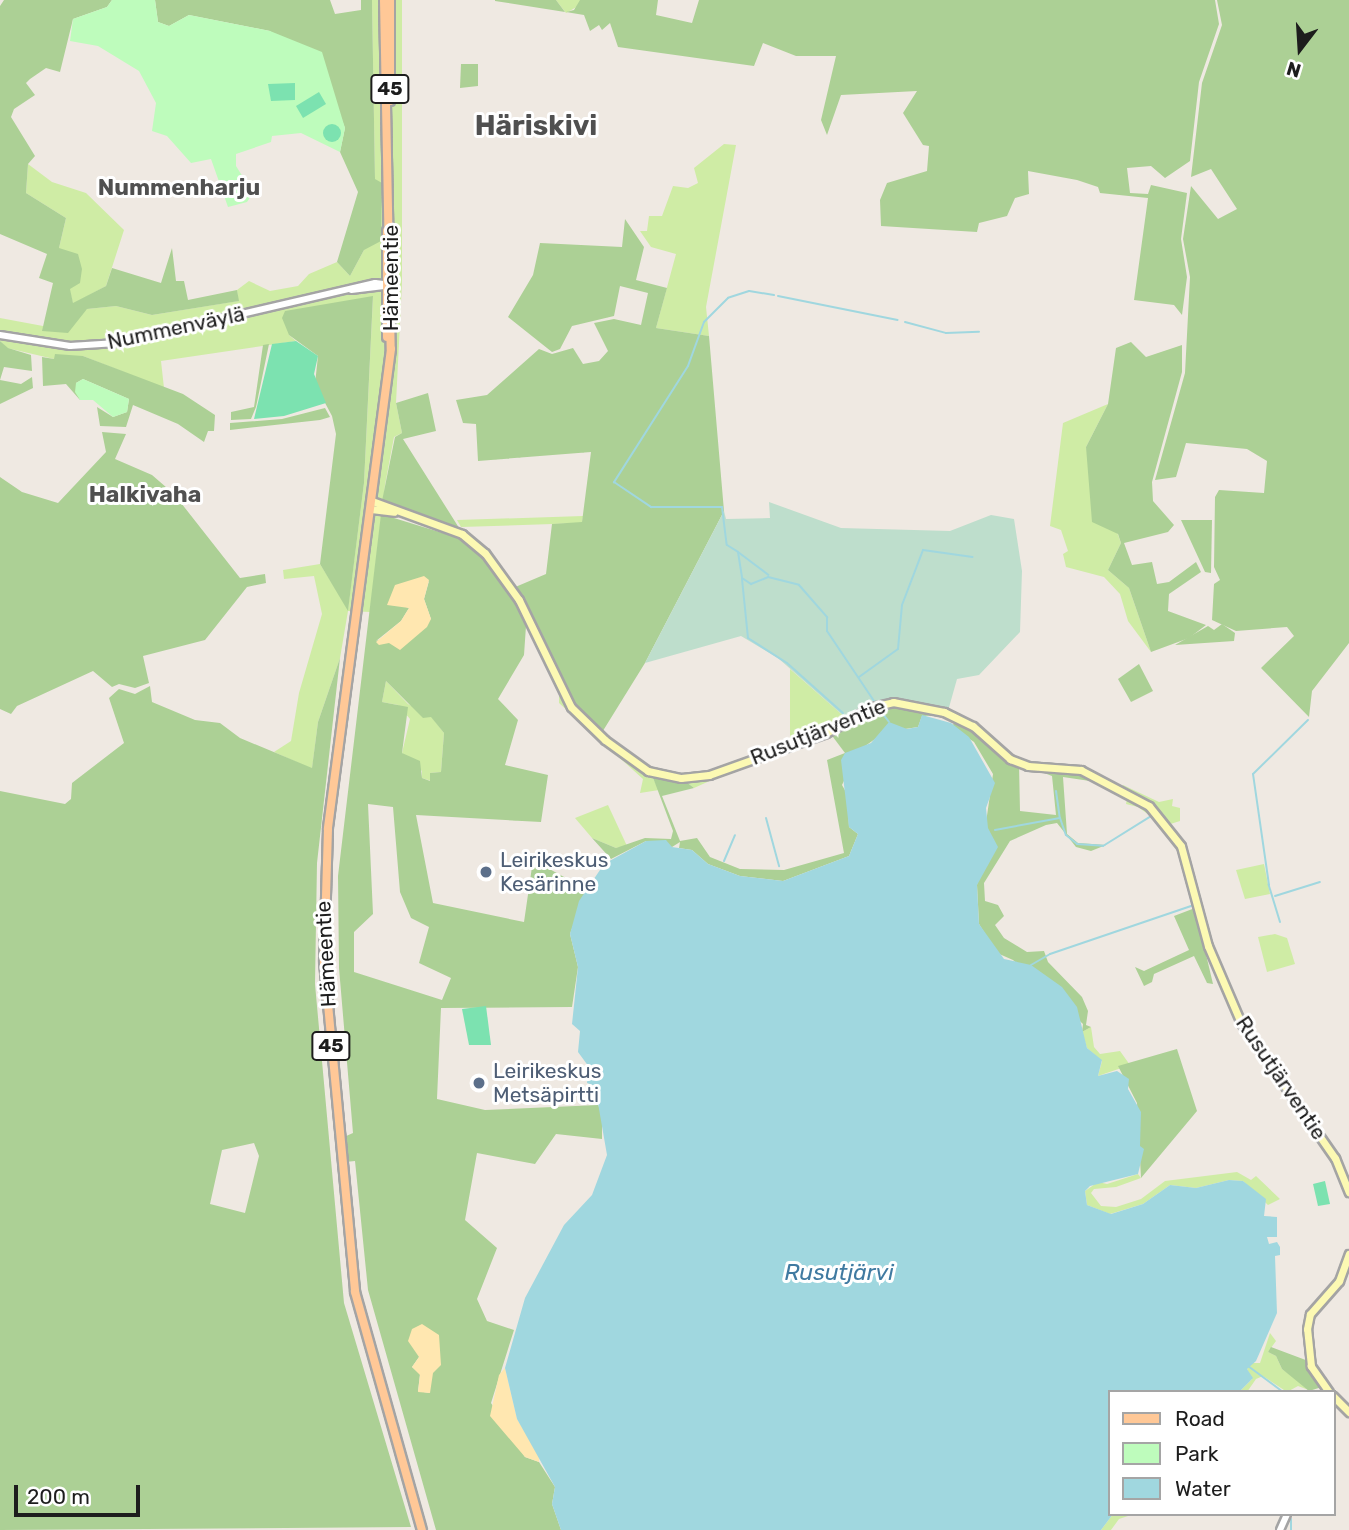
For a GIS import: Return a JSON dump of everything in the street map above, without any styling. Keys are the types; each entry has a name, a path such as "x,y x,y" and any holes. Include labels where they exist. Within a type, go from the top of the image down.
{"main road":[{"name":"Hämeentie","path":"384,0 389,181"},
{"name":"Hämeentie","path":"390,0 388,371 328,829 324,962 355,1292 422,1530"},
{"name":"Rusutjärventie","path":"371,505 462,534 485,553 519,600 571,707 616,749 648,771 681,778 709,775 826,733 872,707 893,702 944,712 973,726 1010,759 1028,766 1081,770 1149,806 1181,845 1208,946 1241,1023 1335,1158 1349,1192"},
{"path":"1327,1390 1308,1357 1308,1320 1339,1281 1349,1254"},
{"path":"1335,1400 1349,1412"}],"street":[{"name":"Nummenväylä","path":"0,335 40,344 108,344 351,290 388,286"}],"green space":[{"path":"4,0 112,0 107,7 73,19 60,72 46,68 30,79 26,83 35,95 14,109 11,117 35,156 28,164 26,193 66,218 59,248 78,254 82,269 80,283 70,289 73,303 106,286 112,268 161,283 172,248 176,281 184,281 188,300 237,290 239,301 152,315 116,306 87,309 68,333 42,331 53,283 39,278 47,254 0,234 0,6"},
{"path":"112,0 155,0 158,22 169,26 189,15 270,31 322,52 345,128 340,152 301,133 272,136 271,142 236,154 236,166 253,193 247,202 228,207 211,159 191,163 167,136 152,131 156,103 139,71 98,46 70,41 73,19 107,7"},
{"path":"155,0 330,0 335,14 361,10 361,0 372,0 375,179 382,183 381,241 364,250 350,276 337,262 358,192 340,152 345,128 334,100 270,31 189,15 169,26 158,22"},
{"path":"372,0 402,0 402,283 396,403 402,433 394,437 385,485 370,612 348,611 340,658 318,722 312,769 274,752 291,741 299,693 322,614 314,576 284,579 283,570 320,564 348,609 364,483 373,297 289,335 296,341 161,361 164,388 83,356 54,359 7,348 0,341 0,318 43,326 43,330 87,309 116,306 152,315 238,301 237,290 249,281 270,291 298,286 309,274 337,262 350,276 364,250 375,180"},
{"path":"495,0 556,0 565,12 495,1"},
{"path":"556,0 580,0 580,5 566,13"},
{"path":"580,0 658,0 656,15 692,23 699,0 1215,0 1219,24 1199,82 1190,161 1165,178 1151,166 1127,168 1130,193 1148,194 1151,185 1187,193 1181,239 1187,277 1182,315 1174,305 1134,300 1148,198 1100,193 1098,187 1077,180 1028,171 1029,194 1015,198 1007,216 979,223 977,232 881,226 880,200 887,183 927,171 929,146 923,145 903,113 917,91 841,95 827,135 821,120 836,56 796,56 763,43 754,66 618,47 610,23 602,30 599,25 590,31 584,15 566,12 574,10"},
{"path":"1217,0 1349,0 1349,643 1312,691 1309,717 1261,668 1294,636 1287,627 1236,631 1212,620 1214,584 1220,580 1214,567 1215,497 1219,490 1264,493 1267,461 1247,449 1186,443 1176,477 1155,480 1185,373 1190,277 1183,239 1191,186 1218,219 1237,209 1211,169 1191,177 1202,83 1222,25"},
{"path":"461,64 478,64 478,86 460,88"},
{"path":"295,83 295,100 271,101 268,84"},
{"path":"319,92 326,104 303,118 296,106"},
{"path":"332,124 338,127 341,133 338,139 332,142 326,139 323,133 326,127"},
{"path":"724,144 736,145 706,307 709,336 656,328 676,254 651,247 640,231 647,231 649,216 662,216 673,186 688,188 698,183 694,168"},
{"path":"28,164 52,182 86,193 124,230 106,286 73,304 59,248 66,218 26,193"},
{"path":"625,219 644,247 636,280 667,288 656,328 709,336 724,511 645,663 601,734 559,692 526,626 524,655 498,699 518,720 505,765 548,775 541,822 416,815 433,903 524,922 533,860 586,889 570,934 578,967 572,1007 441,1008 437,1099 485,1110 598,1105 602,1113 602,1139 556,1134 535,1164 477,1153 465,1220 497,1248 477,1299 487,1321 514,1330 491,1403 525,1457 539,1462 555,1487 552,1504 561,1530 436,1530 368,1290 355,1161 345,1162 344,1137 353,1133 339,968 338,876 381,514 475,543 513,588 546,574 552,524 582,522 591,452 478,461 476,424 463,423 456,400 487,395 539,349 552,354 573,348 583,364 599,361 608,351 594,323 614,319 641,325 648,293 620,286 614,316 572,326 560,349 552,352 508,317 533,275 540,243 622,247","holes":["429,581 424,599 431,619 376,641 401,621 409,608 403,606","386,681 423,718 431,717 444,733 441,772 430,773 430,781 422,778 420,761 402,753 408,707 382,702","368,804 393,807 400,892 411,918 429,927 419,963 451,978 442,1000 354,972 354,932 373,914","419,1357 429,1393 418,1391 420,1374 412,1367"]},
{"path":"373,296 364,483 348,611 320,564 336,434 332,416 315,384 318,356 289,335 282,318 285,311"},
{"path":"0,341 8,348 31,355 32,371 4,367 0,380"},
{"path":"296,341 318,356 314,374 326,403 284,416 254,419 272,344"},
{"path":"1131,342 1146,357 1182,345 1182,372 1152,482 1153,501 1174,525 1168,532 1124,543 1132,565 1152,562 1157,584 1169,582 1196,562 1201,572 1169,594 1168,611 1206,625 1189,638 1151,652 1129,588 1108,570 1121,543 1118,534 1092,522 1086,447 1108,404 1116,348"},
{"path":"269,344 256,407 251,419 231,420 231,412 254,407 263,345"},
{"path":"55,354 83,356 183,394 215,415 214,431 208,431 204,442 178,424 133,405 126,427 100,426 97,407 113,417 127,412 129,399 83,379 76,383 80,400 66,384 43,386 42,357 54,359"},
{"path":"32,377 33,388 0,404 0,380 21,384"},
{"path":"83,379 129,399 127,412 113,417 93,400 80,400 75,392 76,383"},
{"path":"428,393 436,431 403,439 461,531 382,501 395,437 402,433 396,403"},
{"path":"1108,404 1086,447 1121,543 1108,570 1129,588 1151,652 1128,621 1120,594 1104,577 1066,567 1063,554 1068,551 1061,530 1050,526 1063,423"},
{"path":"325,408 330,417 320,420 230,430 230,423 282,419"},
{"path":"102,432 126,434 115,459 152,475 174,494 240,578 265,574 266,583 247,587 205,640 143,656 149,683 135,688 119,684 112,687 93,671 17,706 11,714 0,709 0,477 22,492 58,503 106,452"},
{"path":"769,502 841,528 950,531 991,515 1014,519 1022,571 1020,632 979,675 957,679 948,711 896,699 876,702 847,719 778,658 741,636 645,663 724,511 726,519 770,518"},
{"path":"583,516 582,523 461,527 457,520"},
{"path":"1181,520 1212,520 1211,573 1205,572"},
{"path":"1222,624 1235,633 1234,641 1175,645 1208,626 1214,630"},
{"path":"340,658 317,863 315,984 344,1303 411,1527 0,1530 0,791 65,804 71,799 72,783 124,743 109,698 119,689 135,694 150,686 152,702 195,720 220,723 240,738 312,768 318,722","holes":["254,1143 259,1156 245,1213 210,1204 222,1150"]},
{"path":"1139,664 1153,691 1131,702 1118,679"},
{"path":"790,669 847,719 694,788 685,781 652,776 659,790 640,793 643,779 559,703 559,693 600,733 647,765 677,775 703,773 790,741"},
{"path":"386,681 408,704 431,716 444,733 441,772 430,773 431,781 422,778 422,771 402,753 410,719 398,705 382,702"},
{"path":"897,699 948,711 1019,764 1020,811 1056,815 1052,776 1023,765 1091,776 1090,781 1063,777 1067,834 1078,843 1106,845 1091,851 1076,847 1057,823 1046,825 1010,841 984,883 985,901 998,905 1004,916 995,925 1004,938 1027,952 1044,951 1048,962 1082,997 1088,1011 1086,1025 1091,1027 1082,1032 1083,1024 1013,960 997,953 979,924 977,885 993,774 974,742 951,726 958,721 945,715 922,716 918,727 885,732 858,751 842,785 847,794 849,827 858,834 849,856 783,881 740,876 708,864 692,850 679,848 680,842 672,847 646,841 611,859 592,838 616,848 645,838 671,839 673,831 652,775 685,781 694,788 662,796 680,841 697,838 710,857 740,869 784,870 844,853 827,760 845,753 830,733 868,705"},
{"path":"1123,785 1159,802 1173,799 1172,806 1180,808 1180,821 1164,826 1138,807 1126,804 1127,799 1119,792"},
{"path":"608,805 627,846 616,848 592,838 575,818"},
{"path":"1264,864 1270,894 1245,899 1236,870"},
{"path":"1195,908 1213,984 1207,983 1194,956 1154,974 1152,982 1144,986 1135,967 1144,971 1189,950 1174,916"},
{"path":"1275,934 1287,938 1295,964 1267,972 1258,937"},
{"path":"486,1006 491,1045 469,1045 462,1009"},
{"path":"1091,1027 1094,1047 1100,1054 1120,1051 1130,1065 1098,1076 1102,1061 1087,1048 1082,1032"},
{"path":"1177,1049 1197,1111 1141,1178 1137,1103 1118,1066"},
{"path":"1237,1172 1251,1180 1256,1176 1280,1199 1268,1205 1243,1181 1229,1180 1196,1188 1170,1185 1143,1204 1110,1214 1087,1205 1085,1191 1098,1182 1107,1184 1138,1174 1141,1178 1116,1187 1094,1189 1091,1193 1101,1206 1116,1207 1141,1199 1165,1181"},
{"path":"1325,1181 1330,1204 1318,1206 1313,1184"},
{"path":"1270,1333 1276,1341 1268,1352 1276,1356 1282,1369 1311,1390 1298,1386 1284,1390 1263,1376 1256,1379 1248,1390 1241,1390 1252,1379 1247,1369 1249,1363 1260,1363"},
{"path":"1271,1347 1311,1362 1325,1386 1308,1390 1282,1369 1276,1356 1268,1352"},
{"path":"1112,1516 1128,1516 1119,1519 1111,1530 1101,1530"}],"sand":[{"path":"424,576 429,580 424,599 431,619 427,627 400,650 389,643 379,645 376,642 401,621 409,608 387,605 395,585"},
{"path":"422,1324 439,1335 441,1365 433,1373 430,1393 418,1392 420,1375 412,1367 419,1357 408,1341 412,1329"},
{"path":"505,1368 517,1419 539,1453 539,1462 525,1457 490,1416 499,1375"}],"water":[{"name":"Rusutjärvi","path":"922,715 951,723 969,737 995,783 986,808 988,828 998,847 977,885 979,924 1004,959 1031,965 1062,987 1077,1007 1087,1048 1102,1060 1098,1076 1117,1071 1129,1079 1128,1089 1141,1112 1140,1146 1144,1149 1138,1174 1090,1186 1085,1191 1087,1205 1111,1214 1143,1204 1170,1185 1196,1188 1229,1180 1243,1181 1266,1199 1264,1216 1277,1217 1277,1237 1267,1237 1269,1244 1277,1242 1280,1247 1280,1255 1275,1256 1277,1313 1256,1361 1247,1369 1253,1378 1241,1390 1108,1390 1108,1516 1112,1516 1101,1530 561,1530 552,1504 555,1487 517,1419 505,1368 525,1298 564,1225 592,1195 607,1155 595,1086 587,1083 589,1067 578,1052 580,1031 572,1024 578,967 570,934 579,901 604,864 646,841 666,840 672,847 692,850 708,864 740,876 783,881 849,856 858,834 849,827 841,760 845,753 871,743 889,722 907,729 918,727"}],"waterway":[{"path":"774,295 749,291 728,298 704,322 688,366 614,482 651,507 722,507 727,545 738,552 742,578 751,584 768,577 799,585 827,617 827,631 874,701"},
{"path":"778,296 898,320"},
{"path":"905,322 946,333 979,332"},
{"path":"859,677 898,649 902,605 923,550 973,557"},
{"path":"738,552 768,575"},
{"path":"742,579 748,638 787,663 843,713"},
{"path":"879,709 889,722"},
{"path":"1280,922 1269,885 1253,774 1308,720"},
{"path":"1056,791 1060,818"},
{"path":"995,830 1060,818 1066,835 1077,844 1103,846 1151,816"},
{"path":"766,818 779,866"},
{"path":"724,861 735,835"},
{"path":"1275,896 1320,882"},
{"path":"1031,965 1050,954 1191,906"},
{"path":"1248,1366 1280,1390"},
{"path":"1291,1519 1291,1530"}],"place":[{"name":"Leirikeskus Kesärinne","path":"486,872"},
{"name":"Leirikeskus Metsäpirtti","path":"479,1083"}],"district":[{"name":"Häriskivi","path":"536,126"},
{"name":"Nummenharju","path":"179,187"},
{"name":"Halkivaha","path":"145,494"}]}
